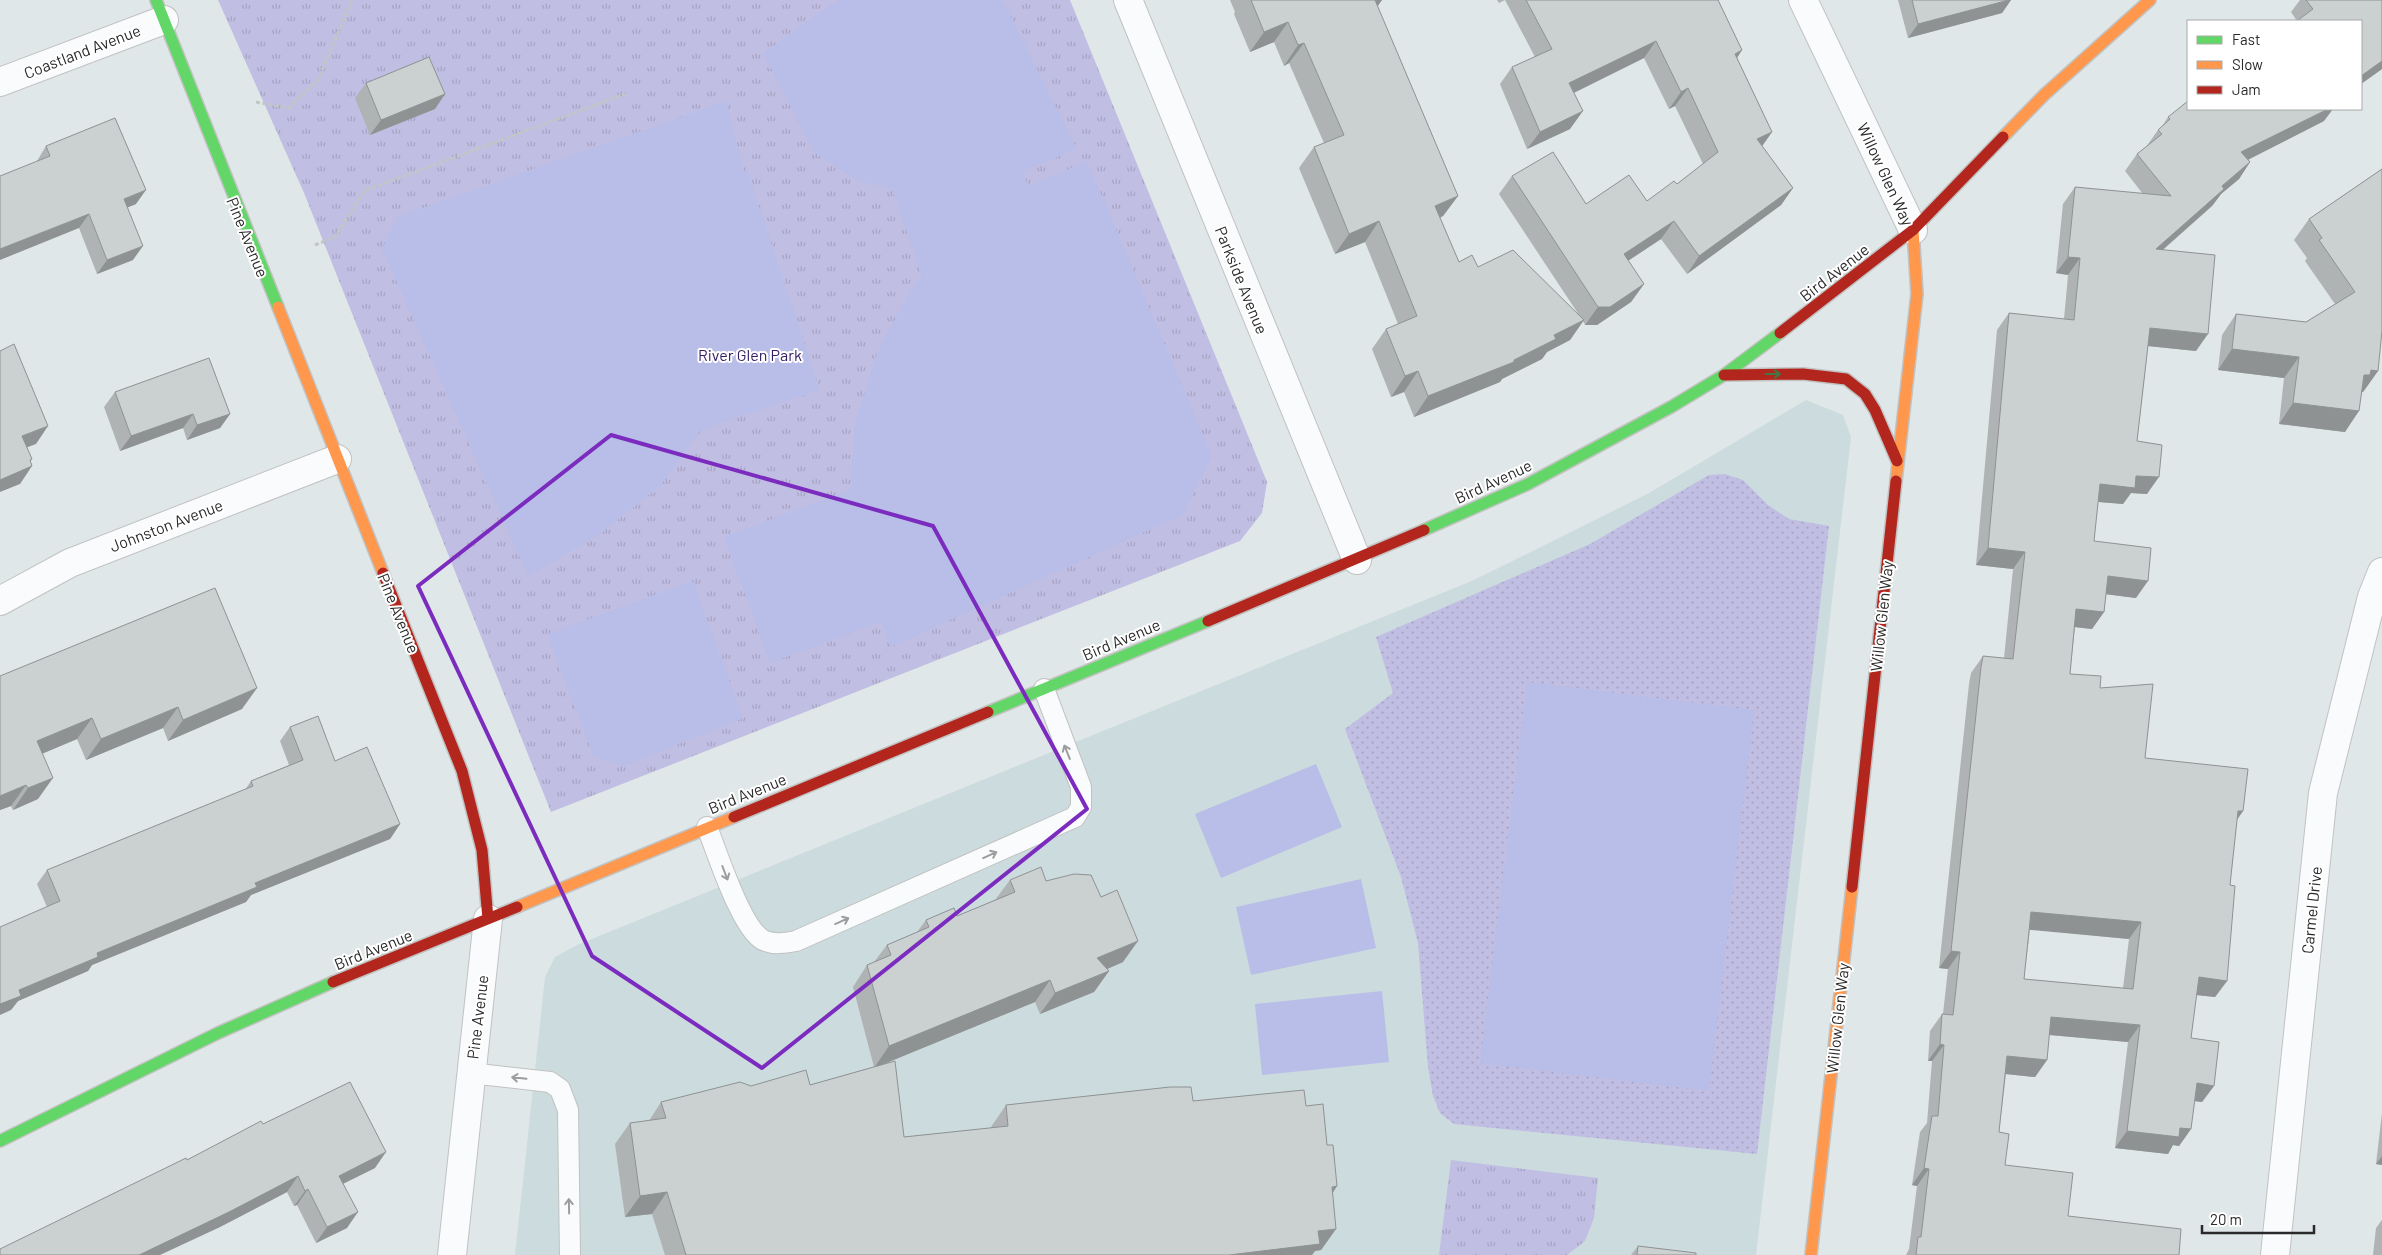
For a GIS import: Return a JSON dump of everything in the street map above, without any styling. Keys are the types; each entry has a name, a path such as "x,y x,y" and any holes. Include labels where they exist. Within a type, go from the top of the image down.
{"street":[{"name":"Parkside Avenue","path":"1128,0 1357,560"},
{"name":"Willow Glen Way","path":"1803,0 1913,230 1917,294 1811,1255"},
{"name":"Bird Avenue","path":"0,1141 227,1029 306,993 1357,560 1528,484 1670,407 1724,375 1858,274 1913,230 2044,95 2150,0"},
{"name":"Coastland Avenue","path":"0,82 160,10"},
{"name":"Pine Avenue","path":"160,10 462,771 482,850 488,919 452,1255"},
{"path":"1724,375 1803,374 1846,379 1865,394 1875,410 1898,463"},
{"name":"Johnston Avenue","path":"0,601 70,563 337,459"},
{"name":"Carmel Drive","path":"2275,1255 2323,793 2372,597 2382,572"}],"lane":[{"path":"707,827 747,925 762,939 779,944 796,940 1075,817 1081,807 1081,787 1044,688"},
{"path":"470,1073 550,1082 560,1089 568,1110 570,1255"}],"path":[{"path":"256,102 289,108 318,80 352,0"},
{"path":"315,244 335,237 364,191 625,94"}],"highlighted area":[{"path":"611,435 933,526 1087,809 762,1068 592,956 418,586"}],"shaded area":[{"path":"1806,400 1843,415 1851,437 1756,1255 515,1255 545,977 555,957 577,945 1474,580 1649,493"}],"green space":[{"name":"River Glen Park","path":"218,0 1070,0 1267,482 1262,513 1240,541 551,812 304,193"},
{"path":"838,0 1003,0 1077,149 1023,171 1028,186 1087,161 1212,456 1182,515 891,647 881,622 770,663 724,537 850,490 855,423 877,353 911,289 922,276 892,189 856,180 815,153 763,53"},
{"path":"726,101 744,171 747,170 820,390 701,430 660,486 599,535 528,576 382,249 397,217"},
{"path":"1725,474 1743,480 1768,505 1789,519 1829,526 1757,1154 1454,1124 1440,1113 1433,1096 1428,1067 1418,943 1401,877 1345,729 1393,693 1376,637 1590,544 1709,475"},
{"path":"693,581 743,718 624,766 593,756 547,634"},
{"path":"1527,682 1754,710 1709,1091 1480,1063"},
{"path":"1316,764 1342,827 1221,878 1195,814"},
{"path":"1361,879 1376,948 1251,975 1236,907"},
{"path":"1382,991 1389,1062 1262,1075 1255,1004"},
{"path":"1451,1160 1598,1178 1594,1218 1585,1241 1567,1255 1439,1255"}],"building":[{"path":"1251,0 1375,0 1458,196 1435,206 1459,262 1472,255 1478,267 1513,250 1584,320 1554,335 1556,339 1514,360 1514,362 1428,396 1418,371 1405,376 1386,329 1417,316 1379,221 1349,234 1314,147 1344,135 1304,43 1298,45 1288,22 1264,32"},
{"path":"1526,0 1718,0 1742,50 1735,54 1772,132 1757,139 1793,188 1699,256 1674,221 1624,254 1644,284 1610,307 1598,307 1512,176 1553,152 1586,204 1629,175 1647,201 1674,181 1677,184 1718,152 1688,88 1681,92 1656,41 1569,83 1583,111 1540,132 1512,67 1552,49"},
{"path":"1912,0 2009,0 1918,24"},
{"path":"2306,0 2382,0 2382,61 2362,75 2362,20 2298,20 2313,9"},
{"path":"429,57 445,94 381,120 366,83"},
{"path":"2187,102 2187,110 2326,110 2241,152 2250,162 2222,186 2224,189 2156,249 2215,255 2208,334 2150,328 2137,441 2162,445 2159,477 2136,476 2135,488 2100,484 2094,541 2151,548 2148,581 2108,576 2104,612 2076,609 2070,674 2101,676 2100,688 2153,684 2145,758 2248,769 2243,811 2238,811 2230,885 2235,886 2227,981 2199,977 2191,1038 2219,1042 2214,1086 2197,1083 2191,1129 2180,1128 2179,1137 2127,1131 2140,1025 2051,1017 2047,1060 2007,1056 1999,1132 2009,1134 2005,1165 2073,1173 2068,1216 2181,1229 2179,1255 1916,1255 1918,1237 1921,1237 1929,1169 1924,1168 1932,1116 1938,1116 1944,1045 1940,1044 1942,1014 1953,1015 1960,952 1951,951 1981,667 1983,656 2013,659 2025,552 1988,548 2009,313 2074,320 2080,258 2068,257 2075,187 2171,196 2137,154 2162,134 2158,130 2170,119 2168,117","holes":["2031,912 2141,922 2133,989 2024,979"]},
{"path":"115,118 146,190 124,199 143,246 107,260 89,214 0,249 0,176 50,156 46,146"},
{"path":"2382,169 2382,331 2378,371 2371,370 2370,375 2364,375 2359,411 2293,403 2299,357 2232,349 2236,314 2306,322 2355,292 2319,240 2322,238 2309,219"},
{"path":"14,344 48,426 22,436 32,459 30,460 32,466 0,480 0,351"},
{"path":"209,358 230,414 197,425 193,414 131,436 115,392"},
{"path":"215,588 257,688 183,720 178,707 101,739 92,718 37,741 53,778 28,788 26,785 0,796 0,676"},
{"path":"318,716 335,761 367,747 400,824 255,883 257,887 97,953 98,957 19,990 21,996 0,1004 0,927 60,901 47,870 253,786 251,781 303,760 290,727"},
{"path":"1041,867 1046,881 1074,874 1091,875 1101,897 1117,890 1138,941 1097,958 1109,971 1055,993 1050,980 889,1046 867,965 891,955 887,945 929,927 926,920 954,908 957,916 1015,892 1010,880"},
{"path":"895,1061 904,1137 1008,1126 1006,1105 1170,1087 1191,1087 1193,1101 1304,1090 1306,1106 1323,1104 1327,1145 1333,1145 1337,1186 1332,1187 1336,1229 1318,1231 1320,1244 1229,1255 686,1255 667,1192 640,1196 630,1123 666,1118 661,1102 740,1082 751,1086 806,1070 810,1085"},
{"path":"350,1082 386,1152 339,1176 358,1212 327,1227 308,1189 305,1191 298,1176 229,1212 139,1255 0,1255 0,1249 186,1158 187,1160 261,1121 263,1124"},
{"path":"1638,1246 1696,1253 1696,1255 1637,1255"}],"traffic: fast":[{"path":"156,0 278,307"},
{"path":"1424,530 1528,484 1671,407 1724,375 1780,333"},
{"path":"988,712 1208,621"},
{"path":"0,1141 218,1033 333,982"}],"traffic: slow":[{"path":"2003,137 2044,95 2150,0"},
{"path":"1896,481 1917,294 1913,230"},
{"path":"278,307 383,573"},
{"path":"517,907 734,817"},
{"path":"1811,1255 1852,887"}],"traffic: jam":[{"path":"1780,333 1913,230 2003,137"},
{"path":"1724,375 1803,374 1846,379 1865,394 1875,410 1897,461"},
{"path":"1852,887 1896,481"},
{"path":"1208,621 1424,530"},
{"path":"383,573 462,771 482,850 488,919"},
{"path":"734,817 988,712"},
{"path":"333,982 517,907"}]}
